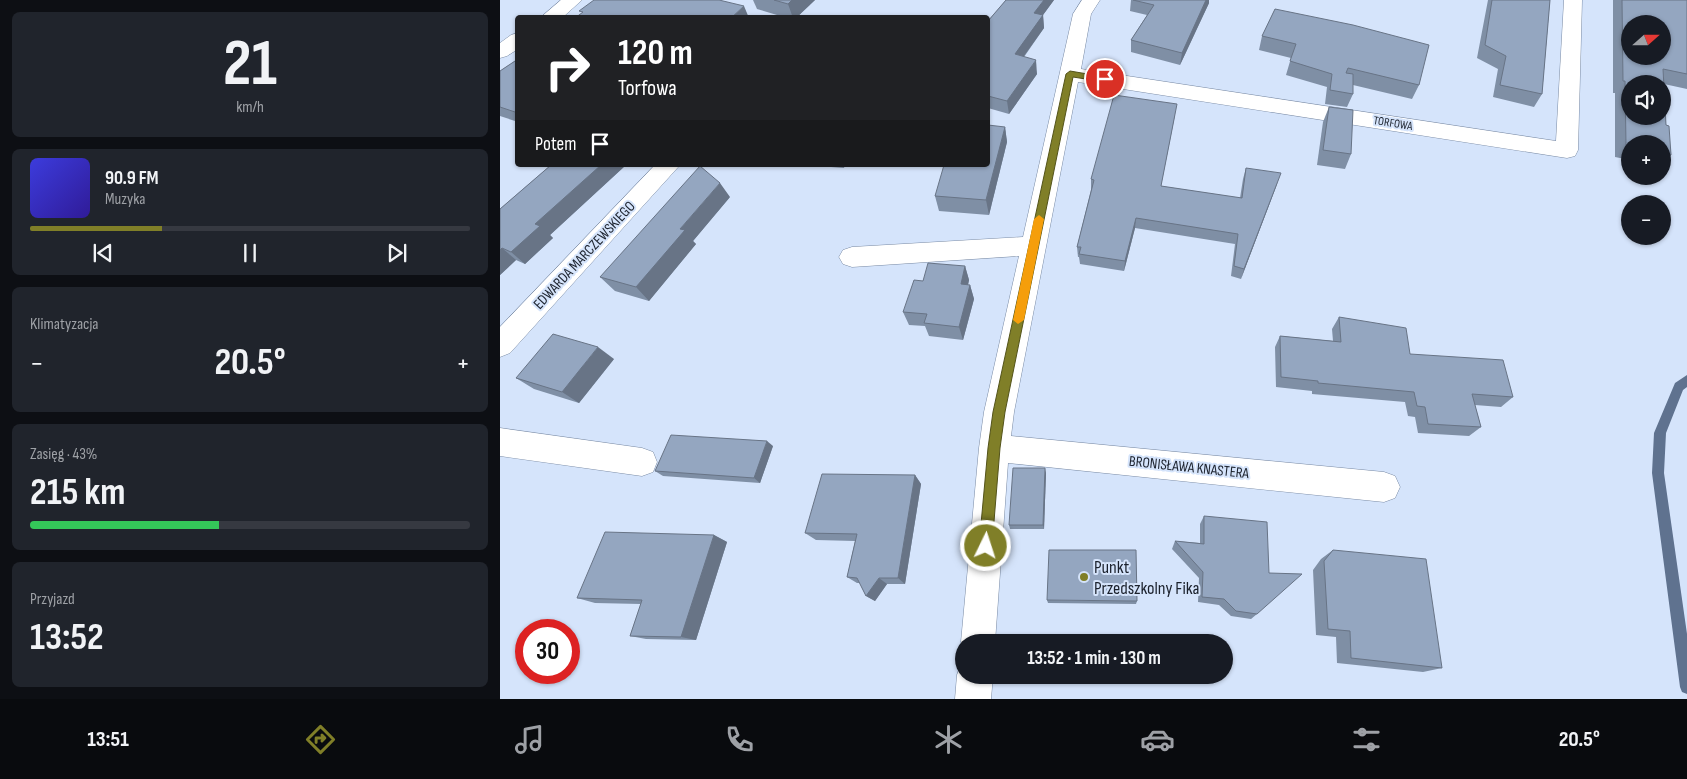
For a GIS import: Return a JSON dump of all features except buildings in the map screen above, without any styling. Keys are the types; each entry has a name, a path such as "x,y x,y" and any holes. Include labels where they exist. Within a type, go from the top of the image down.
{"street":[{"path":"553,15 574,0"},
{"path":"979,634 994,448 999,412 1082,14 1091,0"},
{"name":"TORFOWA","path":"1070,74 1567,150 1573,0"},
{"path":"500,52 515,41"},
{"name":"EDWARDA MARCZEWSKIEGO","path":"500,345 667,167"},
{"path":"852,257 1018,246 1033,247"},
{"path":"513,444 642,462"},
{"name":"BRONISŁAWA KNASTERA","path":"994,448 1384,487"},
{"path":"973,699 974,684"}],"waterway":[{"path":"1687,380 1679,387 1660,433 1658,473 1687,687"}],"slow traffic":[{"path":"1018,320 1039,219"}],"place":[{"name":"Punkt Przedszkolny Fika","path":"1084,577"}],"route":[{"path":"986,546 994,448 999,412 1070,74 1105,79"}]}
